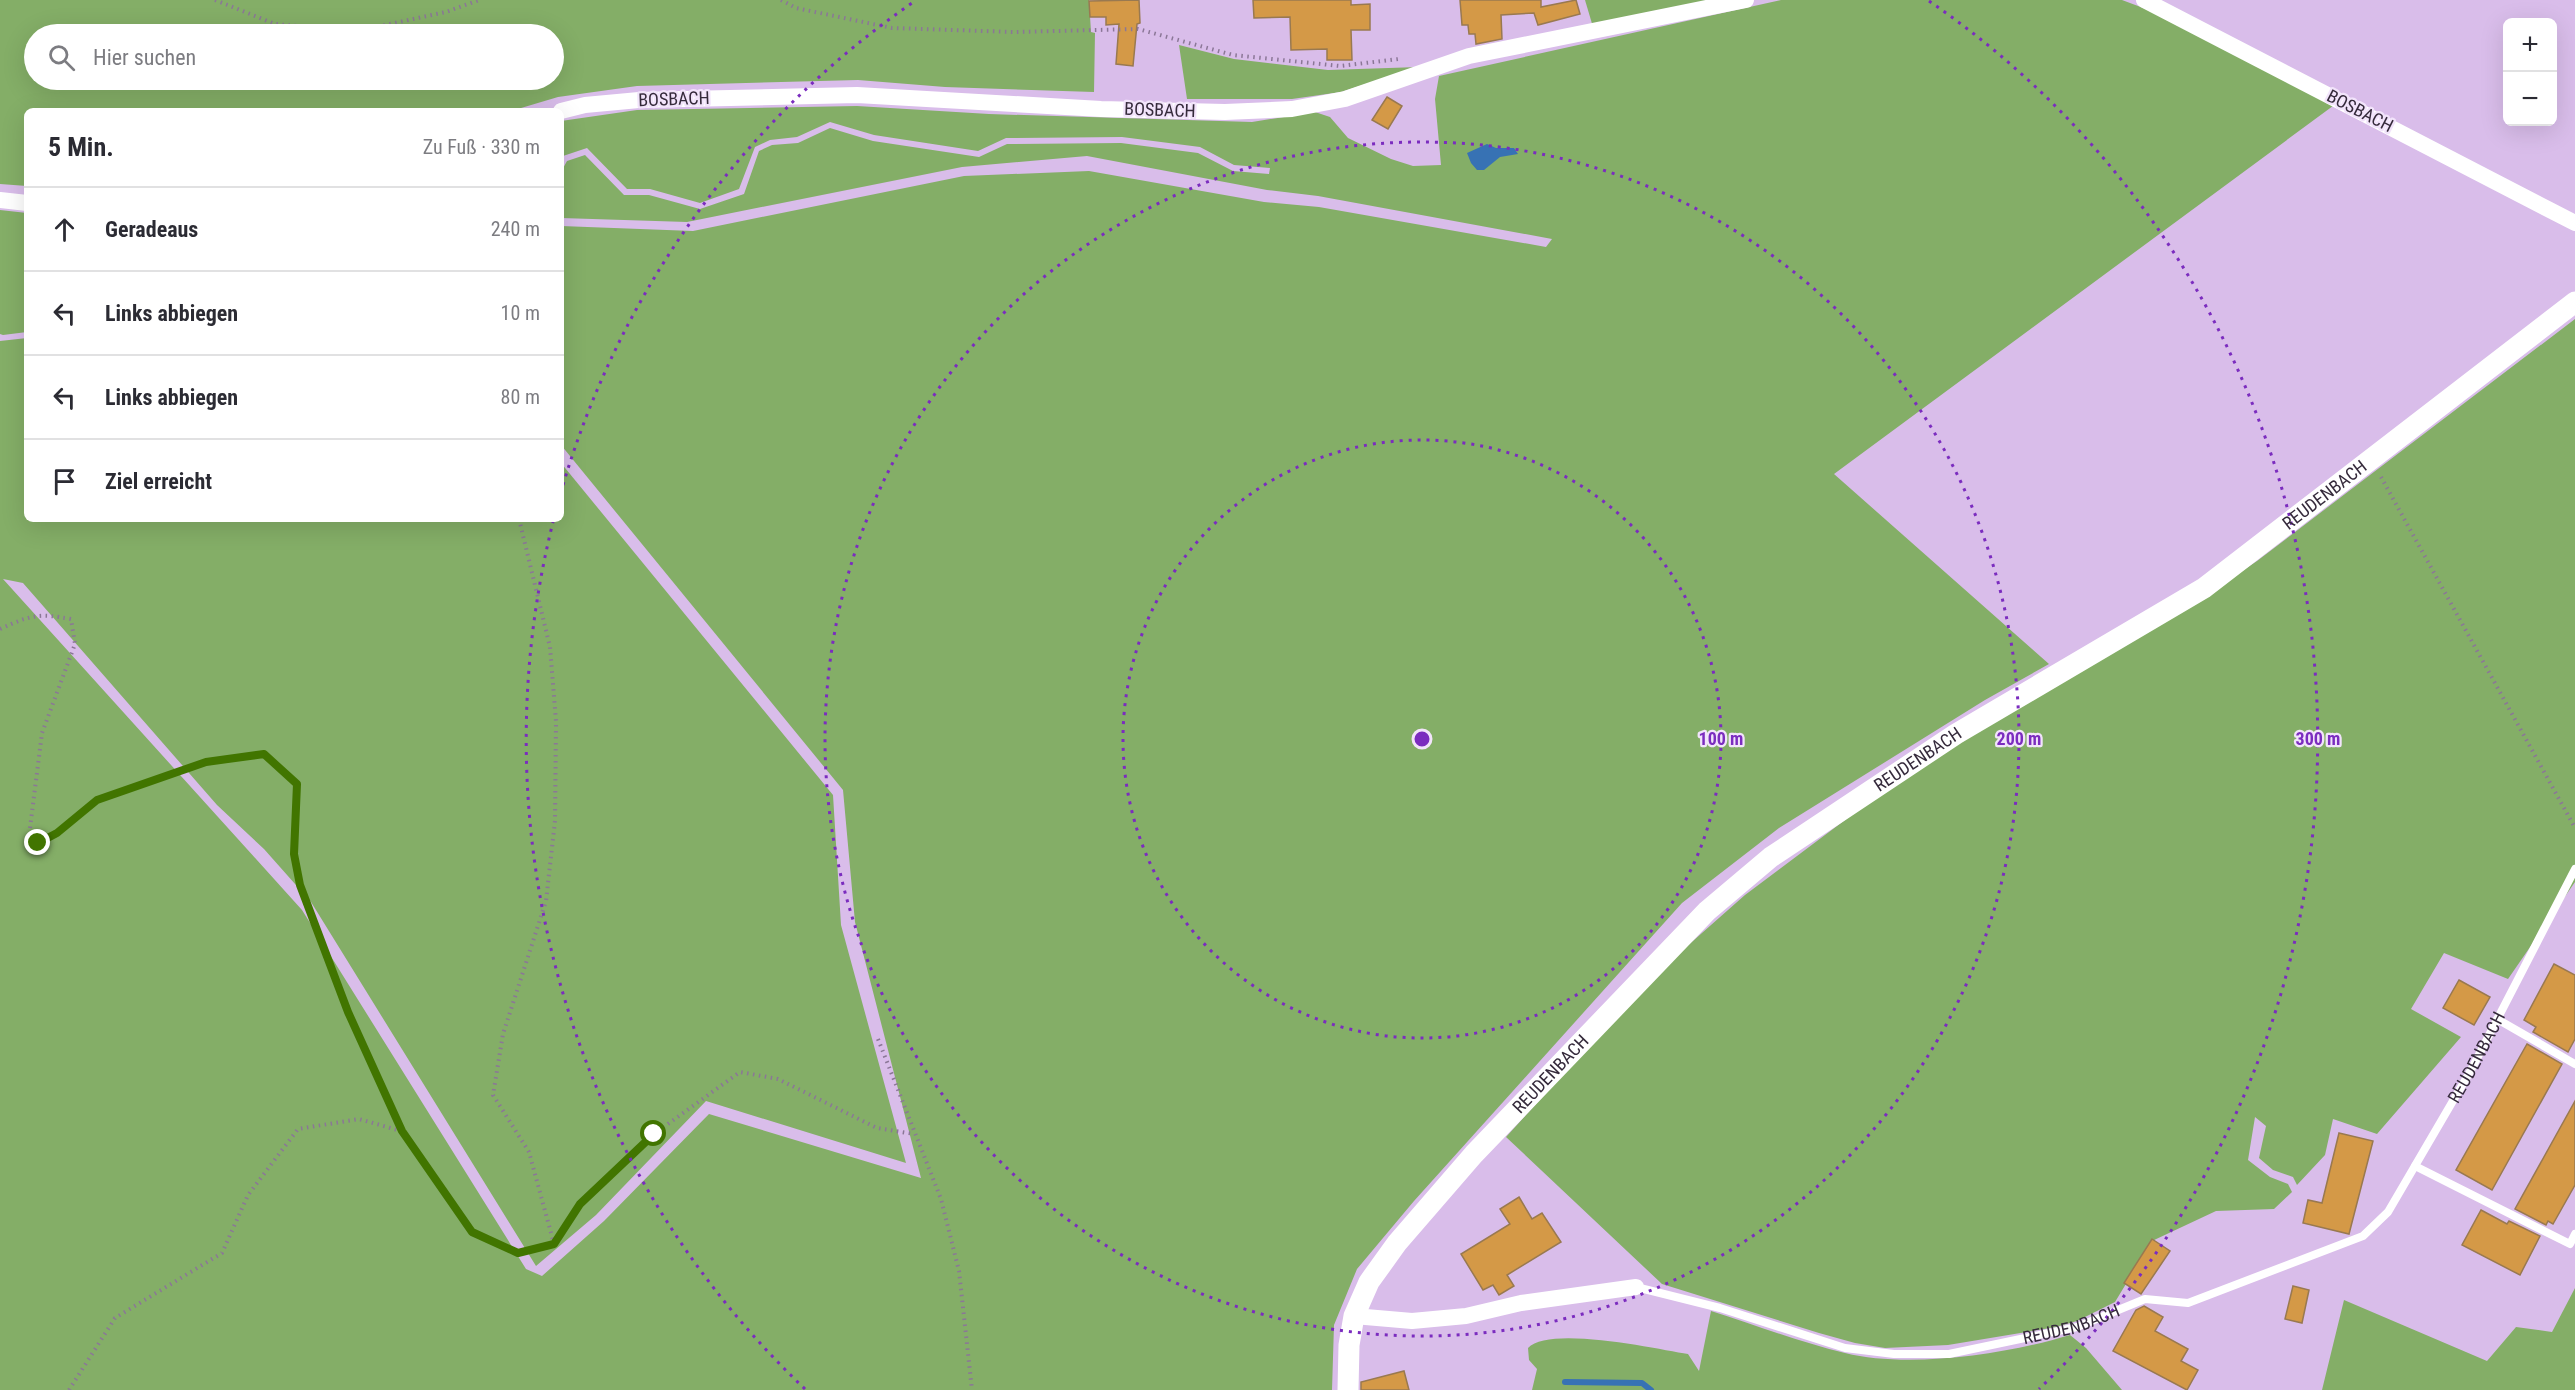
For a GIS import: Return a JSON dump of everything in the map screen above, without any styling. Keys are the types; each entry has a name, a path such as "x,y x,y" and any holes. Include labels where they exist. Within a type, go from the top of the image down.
{"street":[{"name":"BOSBACH","path":"564,110 585,105 639,100 857,95 1101,109 1225,112 1292,109 1344,99 1469,56 1505,51 1746,0"},
{"name":"BOSBACH","path":"2144,0 2575,223"},
{"path":"0,200 24,203"},
{"name":"REUDENBACH","path":"1350,1386 1349,1345 1354,1316 1369,1282 1397,1243 1474,1154 1707,911 1771,857 1956,734 2204,588 2372,461 2575,302"},
{"name":"REUDENBACH","path":"1354,1316 1412,1321 1466,1316 1521,1303 1636,1287"}],"lane":[{"name":"REUDENBACH","path":"1636,1287 1720,1308 1845,1348 1894,1354 1949,1354 2077,1327 2145,1299 2188,1303 2363,1236 2388,1212 2471,1070 2575,869"},
{"path":"2497,1019 2575,1064"},
{"path":"2415,1166 2570,1244 2575,1234"}],"path":[{"path":"215,0 275,24"},
{"path":"390,24 446,12 479,0"},
{"path":"780,0 796,8 892,28 1014,32 1138,29 1233,55 1307,63 1340,66 1407,58"},
{"path":"2372,461 2575,828"},
{"path":"520,522 550,647 556,721 555,821 546,901 503,1034 493,1095 529,1152 554,1244"},
{"path":"0,629 23,618 43,614 71,620 75,644 42,733 30,828 38,843 57,833 97,800 206,762 264,754 297,784 294,854 300,885 348,1012 402,1131 472,1232 518,1253 554,1244 580,1204 654,1134 740,1072 777,1078 877,1128 914,1134"},
{"path":"878,1040 941,1199 959,1271 972,1390"},
{"path":"69,1390 115,1318 222,1253 248,1195 298,1129 359,1119 402,1131"}],"green space":[{"path":"0,0 1089,0 1091,32 1095,33 1094,92 945,87 858,80 637,86 558,97 521,108 24,108 24,186 0,184"},
{"path":"1585,0 1709,0 1593,27"},
{"path":"1781,0 2122,0 2146,9 2337,103 1834,474 2049,664 1985,700 1779,828 1682,903 1414,1201 1357,1269 1334,1325 1332,1390 0,1390 0,341 24,338 24,522 564,522 564,467 833,795 841,925 906,1163 706,1101 596,1215 536,1266 311,902 264,849 217,805 23,583 3,579 302,910 526,1269 542,1276 604,1221 709,1114 921,1178 855,922 843,790 564,449 564,226 693,231 964,176 1089,171 1264,202 1319,207 1546,247 1552,239 1318,196 1267,190 1087,156 962,167 687,222 564,218 564,166 567,161 585,155 624,195 649,195 700,209 744,194 759,151 772,145 798,143 830,128 873,141 979,157 1007,144 1121,143 1198,153 1233,171 1269,174 1270,168 1234,165 1200,147 1122,137 1006,138 978,151 874,135 830,122 797,137 770,140 755,147 739,189 700,203 650,189 627,189 587,148 564,156 564,121 637,110 857,106 989,114 1252,122 1315,112 1330,117 1348,138 1391,159 1413,166 1441,165 1435,99 1439,76"},
{"path":"1179,45 1234,59 1328,70 1419,67 1341,92 1292,99 1187,99"},
{"path":"0,210 24,213 24,332 0,334"},
{"path":"2575,319 2575,882 2508,979 2444,953 2411,1009 2461,1037 2377,1134 2333,1119 2325,1155 2297,1185 2293,1177 2273,1170 2259,1158 2266,1126 2255,1117 2248,1160 2270,1177 2288,1184 2292,1192 2274,1209 2216,1211 2152,1241 2115,1302 2077,1321 2056,1327 1948,1345 1885,1348 1819,1333 1662,1284 1506,1137 1651,978 1745,895 1849,817 1977,728 2178,614 2257,561"},
{"path":"2575,1288 2575,1390 2322,1390 2344,1300 2487,1361 2516,1327 2552,1332"},
{"path":"1711,1311 1794,1339 1845,1353 1898,1360 1988,1353 2070,1335 2086,1348 2122,1390 1532,1390 1537,1369 1529,1360 1528,1348 1540,1341 1580,1338 1604,1340 1688,1354 1699,1371"}],"water":[{"path":"1487,144 1496,148 1514,148 1518,154 1500,157 1484,170 1477,170 1467,153"}],"building":[{"path":"1139,0 1140,23 1137,24 1133,66 1116,64 1119,24 1106,25 1106,17 1090,17 1089,1"},
{"path":"1253,0 1351,0 1351,5 1370,4 1370,30 1351,30 1352,60 1327,60 1327,49 1291,50 1290,17 1254,18"},
{"path":"1460,0 1541,0 1541,7 1576,0 1580,14 1538,25 1534,13 1501,15 1502,39 1476,44 1475,34 1469,34 1468,25 1462,25"},
{"path":"1387,97 1402,106 1388,129 1372,120"},
{"path":"2554,964 2575,975 2575,1039 2568,1052 2533,1032 2536,1027 2524,1020"},
{"path":"2459,980 2490,997 2474,1025 2443,1008"},
{"path":"2527,1044 2562,1064 2492,1190 2456,1170"},
{"path":"2575,1101 2575,1185 2553,1224 2548,1221 2546,1225 2515,1209"},
{"path":"2339,1133 2373,1141 2349,1234 2303,1223 2308,1200 2322,1203"},
{"path":"1519,1197 1532,1219 1542,1213 1561,1242 1507,1275 1514,1286 1499,1295 1493,1285 1483,1290 1461,1254 1510,1224 1500,1209"},
{"path":"2481,1210 2507,1224 2509,1221 2540,1236 2520,1275 2462,1245"},
{"path":"2152,1239 2170,1251 2141,1294 2124,1283"},
{"path":"2293,1286 2309,1290 2302,1323 2285,1319"},
{"path":"2144,1306 2163,1317 2155,1331 2188,1349 2181,1361 2198,1370 2187,1390 2113,1351 2136,1310"},
{"path":"1404,1371 1409,1390 1361,1390 1361,1382"}],"waterway":[{"path":"1565,1382 1642,1383 1651,1390"}],"route":[{"path":"38,843 57,833 97,800 206,762 264,754 297,784 294,854 300,885 348,1012 402,1131 472,1232 518,1253 554,1244 580,1204 654,1134"}]}
